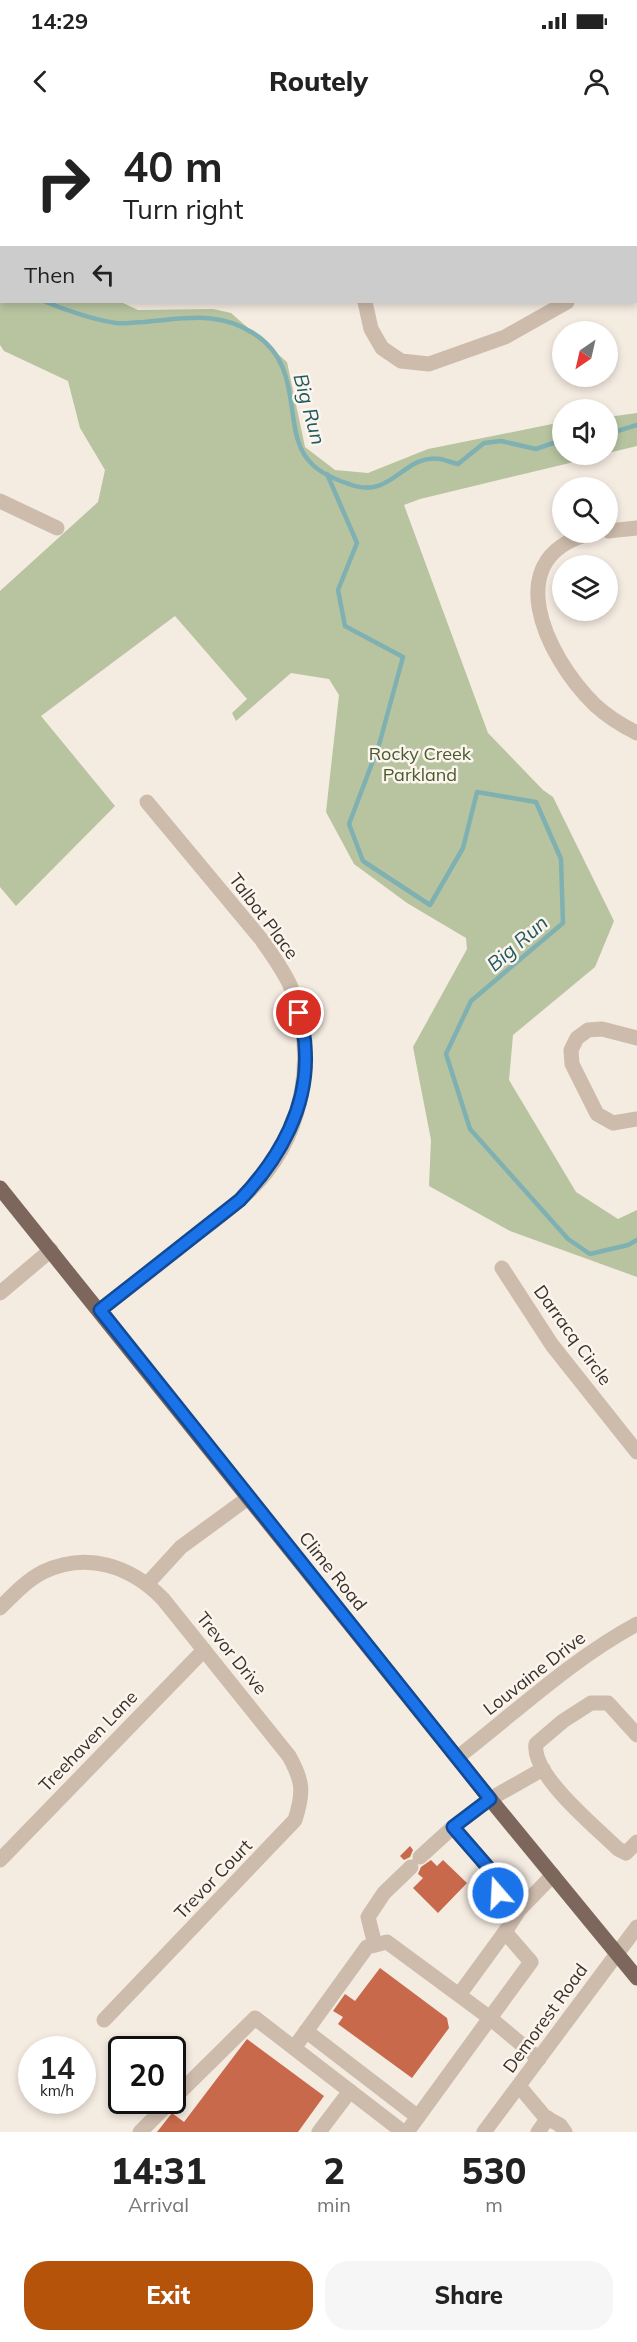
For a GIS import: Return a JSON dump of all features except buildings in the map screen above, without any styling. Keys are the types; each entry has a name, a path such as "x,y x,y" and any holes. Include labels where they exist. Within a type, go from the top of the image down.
{"main road":[{"name":"Clime Road","path":"0,1188 490,1799 637,1978"}],"street":[{"path":"365,303 371,329 382,348 401,361 429,364 505,337 565,303"},
{"path":"0,501 57,528"},
{"path":"618,530 637,528"},
{"path":"565,543 543,567 539,576 539,605 544,628 554,651 594,704 612,720 637,733"},
{"name":"Talbot Place","path":"100,1310 227,1211 260,1180 288,1136 298,1110 303,1079 306,1046 299,1013 289,984 277,962 147,802"},
{"path":"637,1038 602,1029 588,1030 577,1038 571,1050 572,1064 597,1114 613,1123 637,1119"},
{"path":"0,1293 51,1250"},
{"name":"Darracq Circle","path":"502,1268 552,1345 637,1452"},
{"path":"0,1608 30,1580 44,1572 84,1563 106,1564 128,1571 148,1583 181,1547 248,1498"},
{"name":"Trevor Drive","path":"148,1583 284,1749"},
{"name":"Louvaine Drive","path":"458,1757 577,1663 613,1637 637,1624"},
{"name":"Treehaven Lane","path":"0,1860 204,1650"},
{"path":"631,1848 618,1849 552,1784 534,1752 536,1744 563,1721 591,1703 608,1703 637,1735"},
{"name":"Trevor Court","path":"104,2020 295,1820 302,1797 300,1775 284,1749"},
{"path":"375,1945 368,1917 384,1893 453,1827 490,1799 543,1769"},
{"path":"453,1827 499,1880 498,1893 519,1910"},
{"path":"459,1995 519,1910 553,1875"},
{"name":"Demorest Road","path":"484,2132 637,1927"},
{"path":"186,2086 255,2018 405,2132 531,1962 505,1932"},
{"path":"294,2048 367,1947 387,1942 490,2018 539,2059"},
{"path":"306,2031 418,2117"},
{"path":"519,2086 548,2118 560,2125 565,2132"},
{"path":"319,2132 350,2091"},
{"path":"140,2132 158,2114"},
{"path":"538,2132 548,2118"}],"green space":[{"name":"Rocky Creek Parkland","path":"0,303 123,303 138,310 213,309 231,313 287,362 305,447 335,470 368,473 428,449 552,424 552,465 561,465 420,499 404,505 488,733 543,790 553,797 614,921 595,967 513,1035 509,1080 576,1192 618,1219 637,1210 637,1277 510,1231 429,1186 431,1140 413,1047 467,949 466,938 407,903 354,864 326,812 339,695 329,679 291,673 236,721 232,713 247,699 175,616 41,716 115,806 16,906 0,887 0,591 98,502 105,470 80,428 68,381 4,351 0,345"},
{"path":"637,413 637,446 618,451 618,416"}],"waterway":[{"name":"Big Run","path":"49,303 99,320 116,323 200,318 227,321 253,333 270,347 281,364 287,382 297,436 303,452 321,471 349,484 364,488 376,486 427,459 440,459 458,464 484,443 501,441 536,449 552,443"},
{"path":"618,431 637,425"},
{"name":"Big Run","path":"327,474 357,543 338,590 345,626 403,657 379,745 349,824 363,861 430,905 463,848 477,792 536,802 561,859 563,923 471,1001 446,1054 470,1129 568,1239 590,1254 628,1245 637,1240"}],"route":[{"path":"299,1013 306,1046 298,1110 288,1136 274,1161 260,1180 240,1200 100,1310 490,1799 453,1827 499,1880 498,1893"}]}
